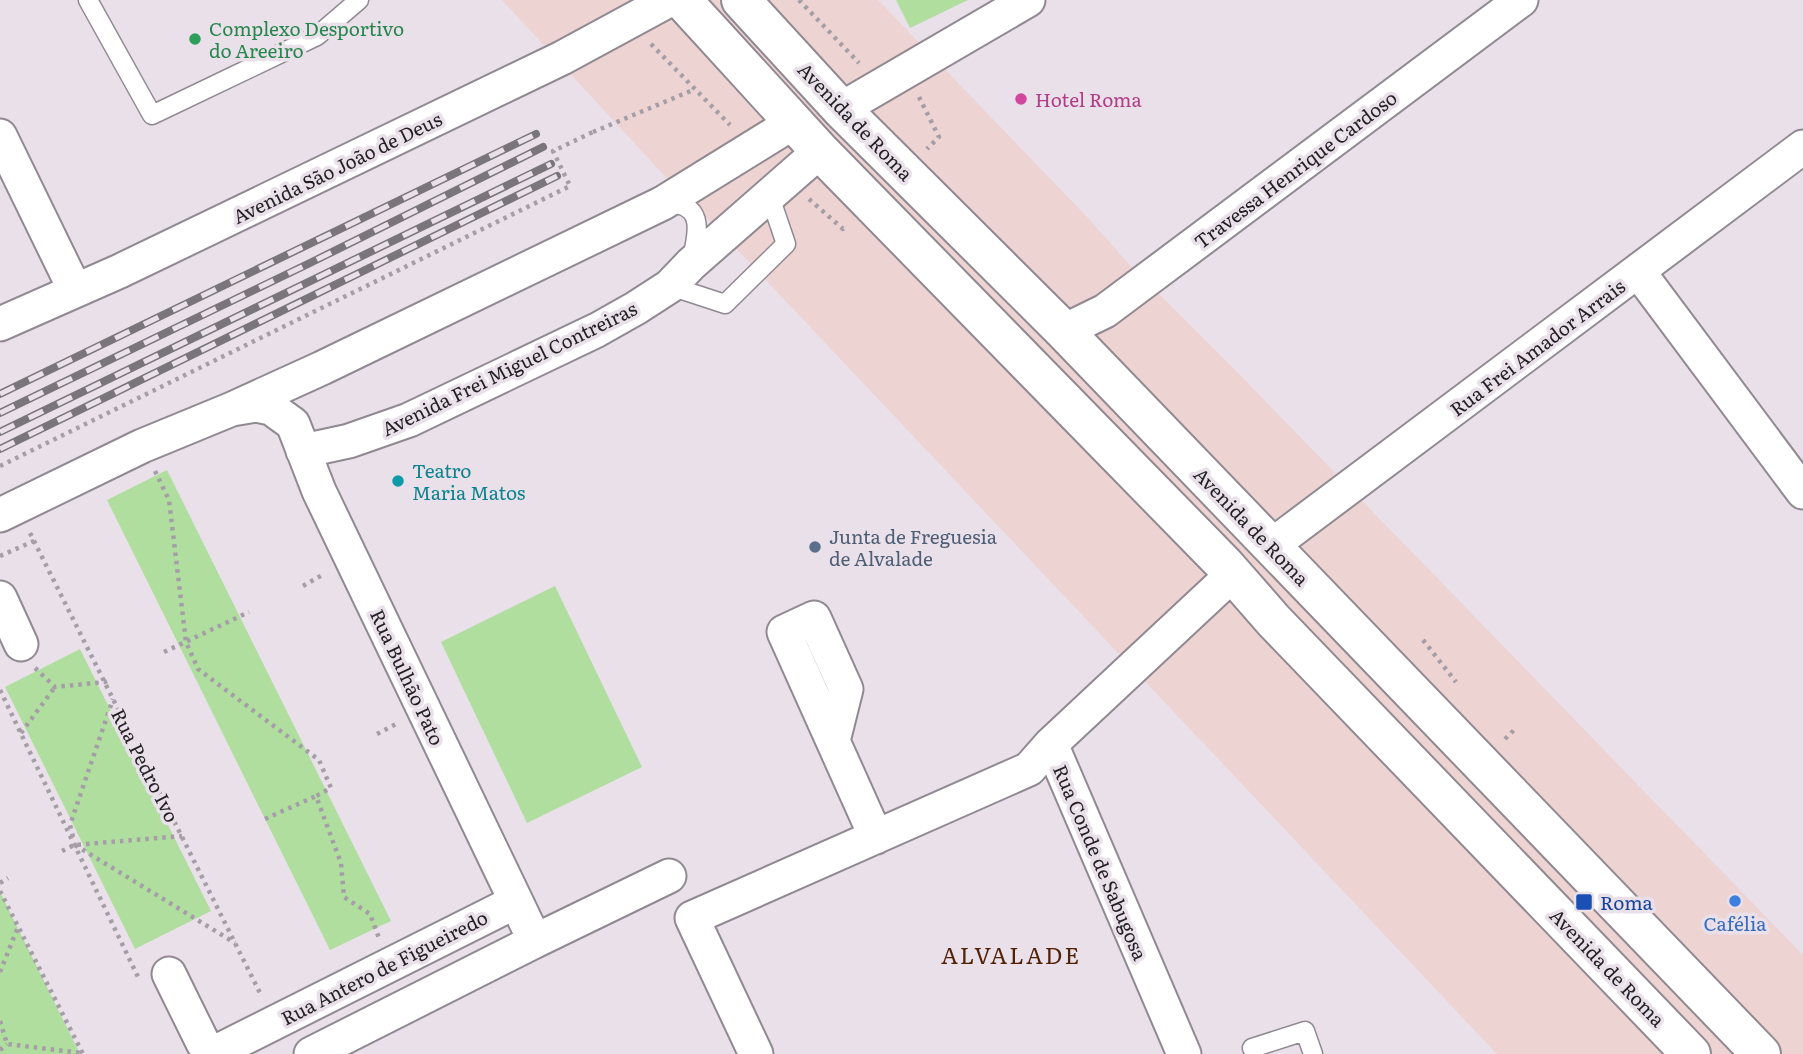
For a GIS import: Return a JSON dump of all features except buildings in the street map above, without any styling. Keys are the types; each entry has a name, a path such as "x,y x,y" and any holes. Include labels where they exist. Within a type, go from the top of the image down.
{"main road":[{"name":"Avenida de Roma","path":"682,0 820,151 1229,570 1274,621 1691,1054"},
{"name":"Avenida de Roma","path":"741,0 841,109 1272,542 1761,1054"},
{"path":"794,122 841,109"},
{"path":"820,151 841,109"},
{"path":"1229,570 1272,542"}],"street":[{"name":"Avenida São João de Deus","path":"0,324 120,271 562,58 669,0"},
{"name":"Travessa Henrique Cardoso","path":"1064,331 1105,311 1521,0"},
{"path":"841,109 1021,3"},
{"path":"9,511 142,446 322,368 663,203 794,122"},
{"path":"0,136 75,290"},
{"name":"Rua Frei Amador Arrais","path":"1272,542 1803,147"},
{"name":"Avenida Frei Miguel Contreiras","path":"298,437 349,441 409,420 597,330 680,275 820,151"},
{"path":"1638,271 1803,492"},
{"path":"298,437 298,394 307,380 322,368"},
{"path":"232,409 256,405 271,408 298,437"},
{"name":"Rua Bulhão Pato","path":"298,437 319,491 515,902"},
{"name":"Rua Conde de Sabugosa","path":"1184,1054 1051,744 1229,570"},
{"path":"0,598 21,643"},
{"path":"833,741 876,836"},
{"path":"756,1054 692,918 1029,769 1051,744"},
{"path":"311,1054 670,876"},
{"path":"515,902 535,942"},
{"name":"Rua Antero de Figueiredo","path":"214,1054 515,902"},
{"path":"154,977 214,1054"}],"lane":[{"path":"88,0 152,115 317,36 359,0"},
{"path":"663,203 678,203 689,209 696,218 699,229 680,275 725,304 786,244 769,194"},
{"path":"1255,1054 1252,1048 1306,1031 1313,1054"}],"path":[{"path":"799,0 862,66"},
{"path":"636,16 649,41 693,90 738,133"},
{"path":"0,466 570,186 553,151 693,90"},
{"path":"142,446 169,499 186,642 198,669 321,760 331,788 265,819"},
{"name":"Rua Pedro Ivo","path":"9,511 34,541 182,836 194,853 275,1023"},
{"path":"0,556 34,541"},
{"path":"164,652 250,612"},
{"path":"1423,640 1456,682"},
{"path":"21,643 29,662 55,687"},
{"path":"21,733 55,687 105,682 111,679"},
{"path":"0,690 74,845 154,977"},
{"path":"113,699 70,825 74,845 236,944"},
{"path":"1505,739 1517,727"},
{"path":"316,796 341,863 344,897 370,914 389,965"},
{"path":"62,851 74,845 182,836"},
{"path":"0,883 8,878"},
{"path":"0,891 83,1054"},
{"path":"0,972 18,926"},
{"path":"0,1021 7,1044"},
{"path":"0,1050 7,1044 83,1054"}],"shaded area":[{"path":"502,0 878,0 1127,262 1803,955 1803,1054 1497,1054 674,186"}],"green space":[{"path":"896,0 968,0 910,28"},
{"path":"167,470 391,921 330,950 107,500"},
{"path":"555,586 642,767 527,823 441,642"},
{"path":"80,649 211,911 135,949 5,687"},
{"path":"0,892 80,1054 0,1054"}],"railway":[{"path":"0,394 536,134"},
{"path":"0,413 543,147"},
{"path":"0,432 551,164"},
{"path":"0,449 557,176"}],"place":[{"name":"Complexo Desportivo do Areeiro","path":"195,39"},
{"name":"Hotel Roma","path":"1021,99"},
{"name":"Teatro Maria Matos","path":"398,481"},
{"name":"Junta de Freguesia de Alvalade","path":"815,547"},
{"name":"Cafélia","path":"1735,901"},
{"name":"Roma","path":"1584,902"}],"district":[{"name":"ALVALADE","path":"1011,954"}]}
